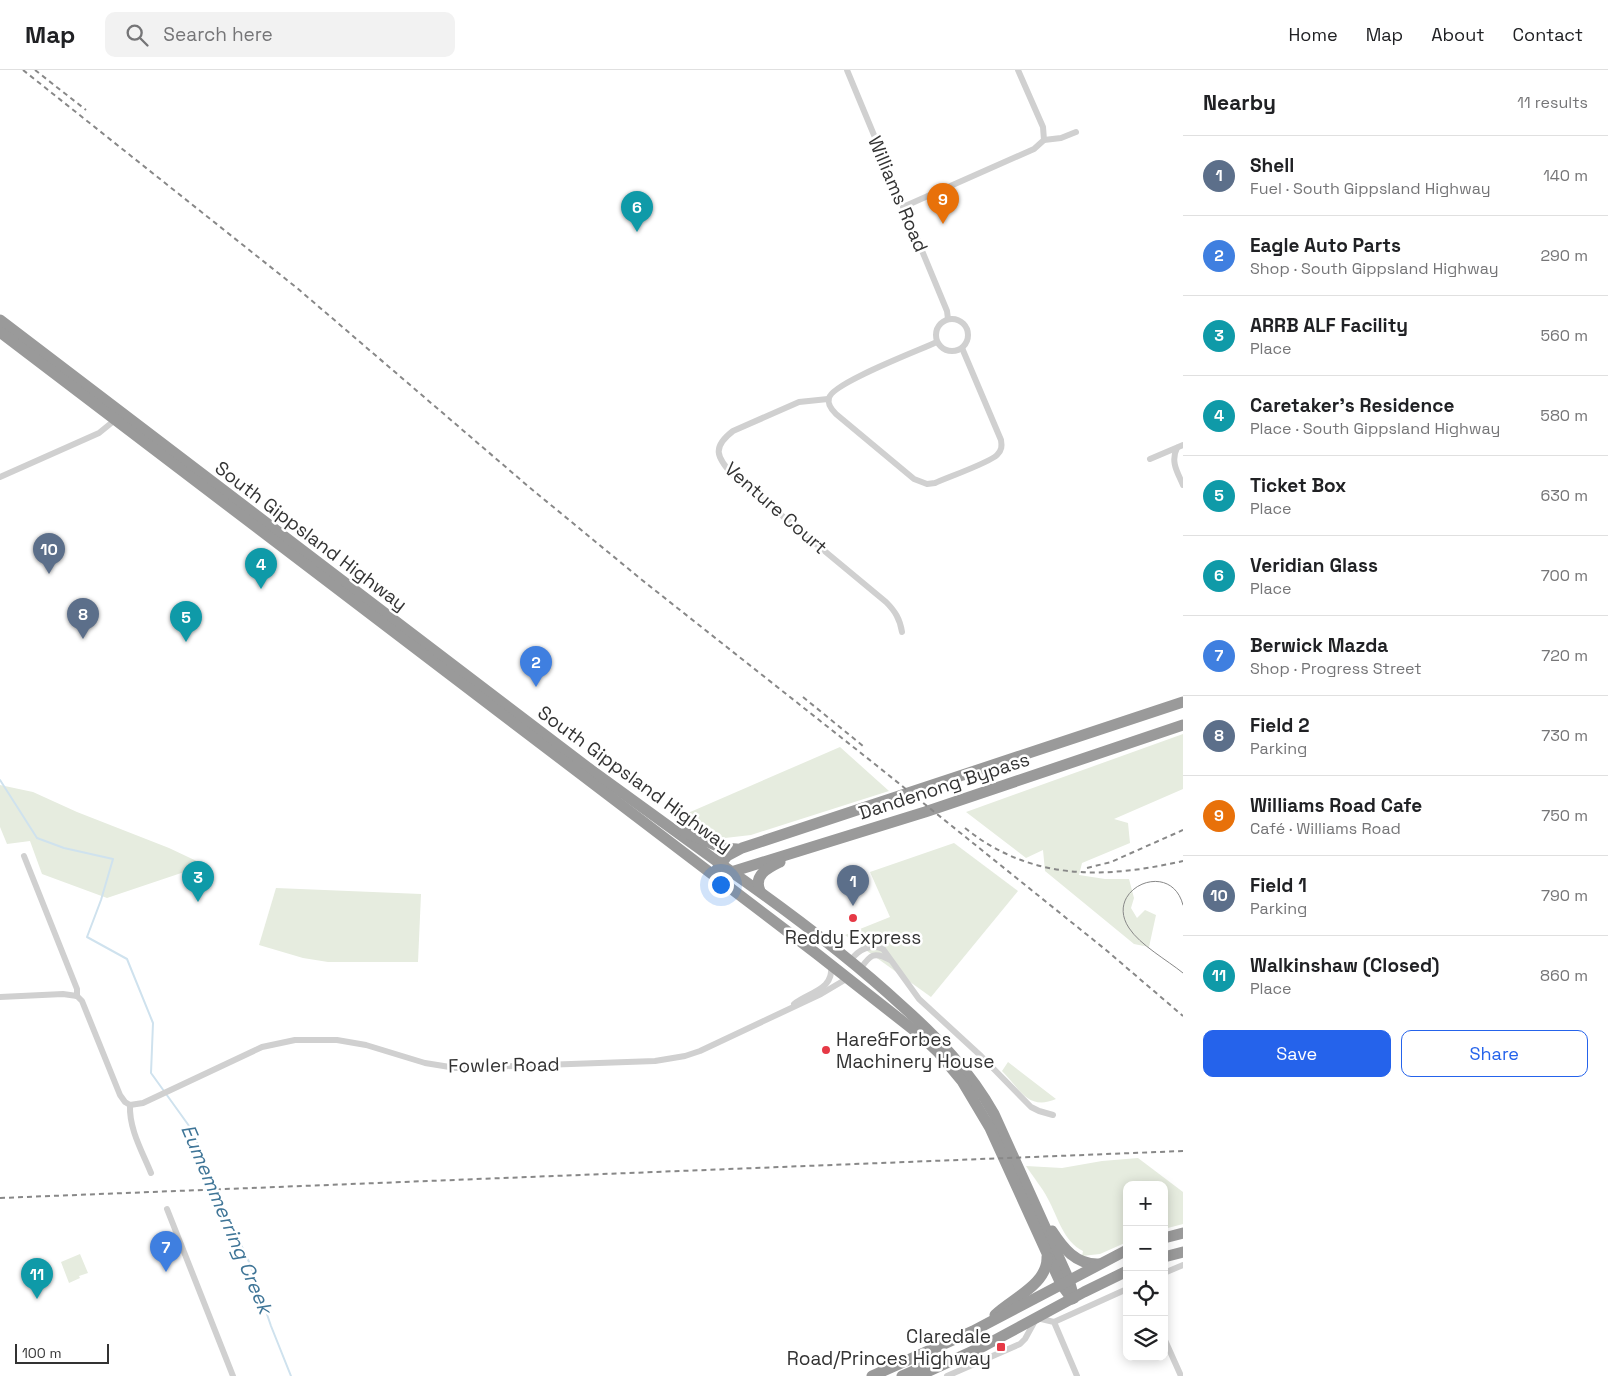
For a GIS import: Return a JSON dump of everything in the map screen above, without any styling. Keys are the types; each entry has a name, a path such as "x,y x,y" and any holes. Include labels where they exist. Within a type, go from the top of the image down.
{"highway":[{"name":"South Gippsland Highway","path":"0,320 36,353 588,774 714,876 906,1023 938,1052 970,1093 1004,1147"},
{"name":"South Gippsland Highway","path":"0,332 36,353"},
{"name":"Dandenong Bypass","path":"714,876 721,863 730,853 742,848 1183,702"},
{"name":"Dandenong Bypass","path":"714,876 925,812 1183,725"},
{"name":"South Gippsland Highway","path":"588,774 764,893 851,960 914,1016 957,1060 988,1104 1046,1253 1065,1282"},
{"path":"660,821 722,848 742,848"},
{"path":"764,893 757,881 761,874 806,848"},
{"path":"848,978 851,960"},
{"path":"848,978 860,968"},
{"name":"South Gippsland Highway","path":"1012,1166 1030,1196 1073,1298"},
{"path":"1030,1196 1065,1249 1082,1262 1099,1264"},
{"path":"1168,1237 1183,1233"},
{"path":"872,1376 981,1328 1123,1252"},
{"path":"1168,1256 1183,1252"},
{"path":"981,1328 1008,1303 1040,1279 1046,1267 1046,1253"},
{"path":"918,1376 1001,1337 1123,1273"},
{"path":"902,1376 967,1348 1001,1337"}],"street":[{"name":"Williams Road","path":"847,70 947,310 948,319"},
{"path":"1018,70 1043,127 1044,140"},
{"path":"903,207 1034,149 1044,140 1061,138 1076,132"},
{"path":"948,319 960,320 967,329 968,340 962,348 951,352 937,342 939,325 948,319"},
{"path":"937,342 847,382 832,392 828,399 830,406 836,414 914,479 927,484 936,483 988,461 997,455 1002,448 1001,440 962,348"},
{"name":"Venture Court","path":"828,399 799,402 733,431 719,445 718,454 722,464 733,474 886,602 895,612 901,624 902,632"},
{"path":"0,477 99,433 116,414"},
{"path":"1150,459 1180,447"},
{"path":"1180,447 1174,454 1174,463 1183,485"},
{"path":"24,856 74,980 78,996 82,1001 120,1095 130,1105 130,1120 151,1173"},
{"path":"851,960 859,952 876,947 883,949 919,999 981,1056 1027,1103 1037,1110 1053,1115"},
{"path":"860,968 873,955 883,956 891,961"},
{"path":"788,1010 797,1002 827,984 831,975 831,965"},
{"name":"Fowler Road","path":"130,1105 138,1105 157,1097 262,1048 278,1043 306,1039 354,1042 418,1062 448,1067 472,1068 654,1061 684,1056 829,991 848,978"},
{"path":"0,997 63,994 78,996"},
{"path":"167,1209 233,1376"},
{"path":"1168,1271 1183,1265"},
{"path":"947,1376 1020,1344 1037,1318 1054,1322 1123,1291"},
{"path":"1054,1322 1077,1376"},
{"path":"1168,1347 1181,1376"}],"shaded area":[{"path":"1183,734 1183,789 1114,819 1128,823 1130,843 1082,863 1079,875 1105,879 1129,879 1134,898 1131,908 1137,918 1145,910 1156,915 1149,947 1134,944 1045,871 1043,850 1026,858 966,812"},
{"path":"840,747 889,791 751,835 725,838 705,833 681,816"},
{"path":"0,785 33,792 77,812 169,848 205,865 107,898 42,874 30,841 7,844 0,827"},
{"path":"954,843 1018,891 931,997 845,935 890,917 870,872"},
{"path":"276,888 421,894 418,962 328,962 303,958 259,945"},
{"path":"1008,1062 1056,1099 1038,1102 1025,1096 1002,1071"},
{"path":"1138,1158 1183,1192 1183,1224 1168,1228 1168,1181 1123,1181 1123,1244 1100,1254 1082,1256 1083,1251 1070,1241 1046,1195 1026,1166 1062,1168 1102,1161"},
{"path":"80,1254 88,1273 79,1276 80,1278 69,1283 61,1262"}],"waterway":[{"name":"Eumemmerring Creek","path":"0,780 37,838 64,848 113,859 101,900 87,937 127,959 153,1023 151,1073 192,1130 221,1202 250,1264 271,1326 291,1376"}],"tram line":[{"path":"1183,905 1176,891 1166,883 1154,881 1142,884 1131,891 1125,901 1123,914 1129,928 1140,940 1183,973"}],"railway":[{"path":"23,70 297,288 529,487 642,580 1106,950 1183,1016"},
{"path":"35,70 86,110"},
{"path":"803,697 863,746"},
{"path":"965,828 990,845 1016,858 1042,866 1069,871 1125,871 1183,861"},
{"path":"1087,868 1111,862 1183,830"},
{"path":"0,1198 1183,1151"}],"place":[{"name":"Williams Road Cafe","path":"943,224"},
{"name":"Veridian Glass","path":"637,232"},
{"name":"Field 1","path":"49,574"},
{"name":"Caretaker's Residence","path":"261,589"},
{"name":"Field 2","path":"83,639"},
{"name":"Ticket Box","path":"186,642"},
{"name":"Eagle Auto Parts","path":"536,687"},
{"name":"ARRB ALF Facility","path":"198,902"},
{"name":"Shell","path":"853,906"},
{"name":"Reddy Express","path":"853,918"},
{"name":"Hare&Forbes Machinery House","path":"826,1050"},
{"name":"Berwick Mazda","path":"166,1272"},
{"name":"Walkinshaw (Closed)","path":"37,1299"},
{"name":"Claredale Road/Princes Highway","path":"1001,1347"}]}
